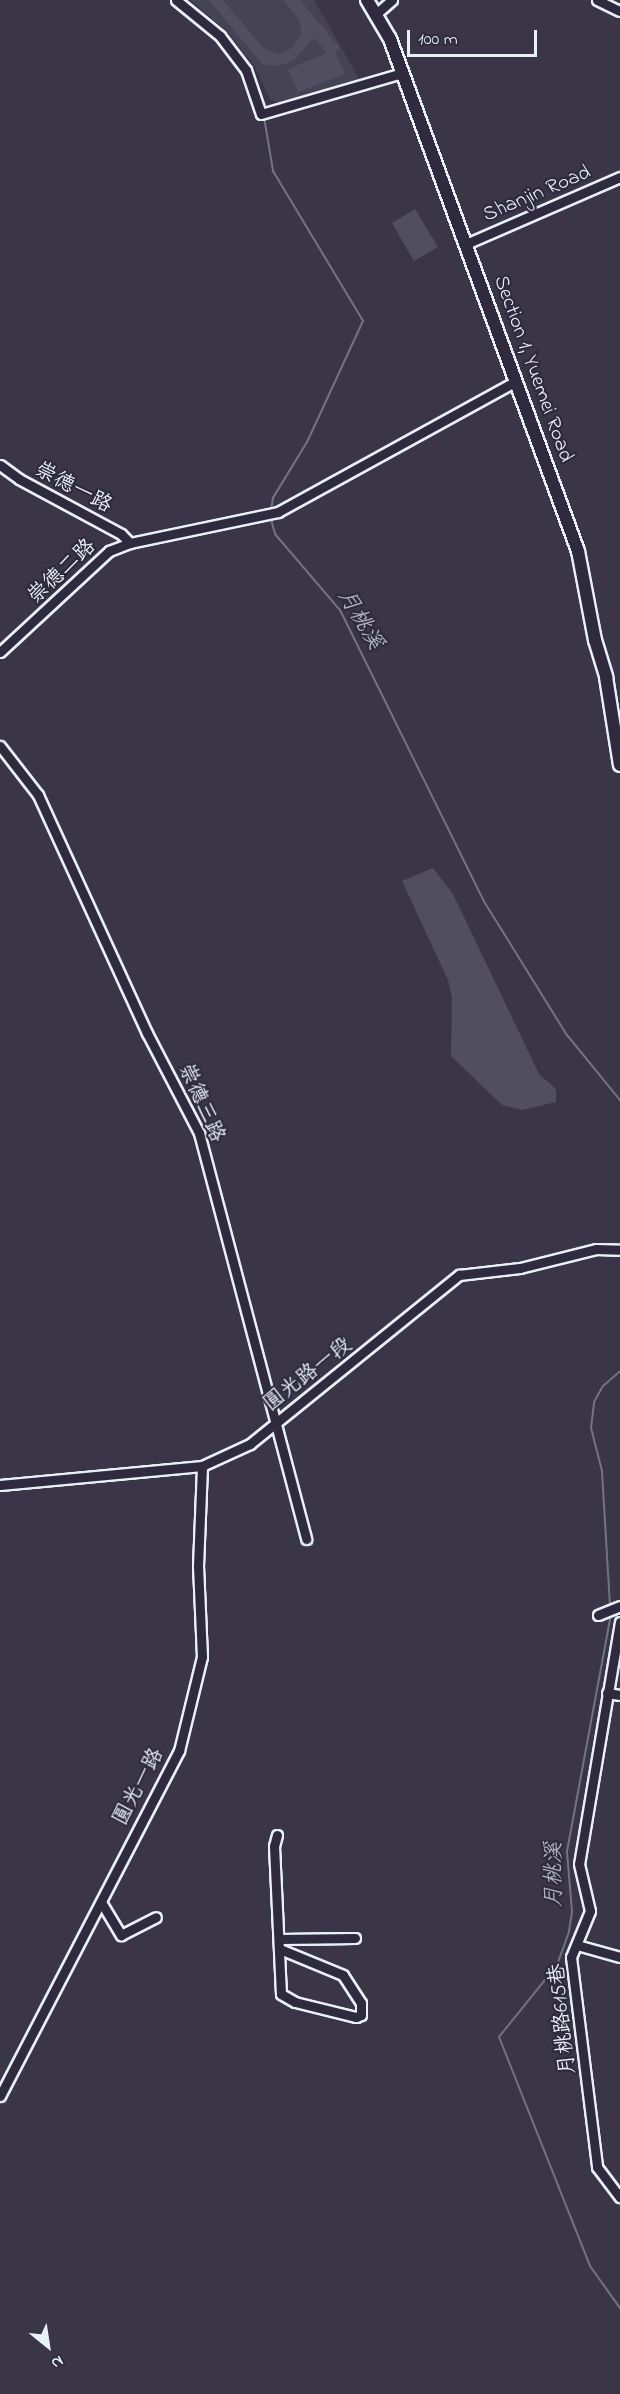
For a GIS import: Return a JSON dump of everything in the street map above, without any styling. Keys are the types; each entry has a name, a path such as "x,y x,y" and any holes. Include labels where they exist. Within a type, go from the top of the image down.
{"street":[{"path":"176,0 220,36 246,70 261,114 402,73"},
{"name":"Section 1, Yuemei Road","path":"367,0 378,13 468,243 578,551 595,640 606,677 620,765"},
{"path":"378,13 392,0"},
{"path":"597,0 620,11"},
{"name":"Shanjin Road","path":"468,243 620,177"},
{"name":"崇德二路","path":"0,652 103,555 130,543 263,513 279,512 516,381"},
{"name":"崇德一路","path":"0,465 19,479 121,534 130,543"},
{"name":"崇德三路","path":"0,746 38,795 147,1033 199,1133 278,1422 306,1539"},
{"name":"圓光路一段","path":"0,1485 202,1466 250,1444 459,1275 520,1268 596,1249 620,1250"},
{"name":"圓光一路","path":"0,2096 179,1751 202,1657 198,1566 202,1466"},
{"path":"598,1615 617,1606"},
{"name":"月桃路615巷","path":"620,1622 579,1864 590,1911 578,1945 571,1957 597,2167 620,2197"},
{"path":"607,1694 620,1695"},
{"path":"277,1835 274,1846 283,1997 356,2017 361,2015 361,2003 343,1975 280,1944"},
{"path":"101,1902 121,1935 156,1917"},
{"path":"280,1944 355,1938"},
{"path":"578,1945 620,1957"}],"shaded area":[{"path":"190,0 314,0 361,82 277,103 270,99 255,67 227,31"},
{"path":"209,0 223,0 263,48 278,54 292,48 301,34 300,21 283,0 300,0 340,48 335,52 345,74 298,92 288,69 327,53 314,38 292,62 274,66 262,64"},
{"path":"415,209 438,247 414,261 392,223"},
{"path":"433,868 453,894 539,1074 556,1089 556,1102 522,1110 502,1105 451,1056 452,998 448,980 402,881"}],"waterway":[{"name":"月桃溪","path":"264,117 273,171 363,321 307,442 273,498 271,510"},
{"name":"月桃溪","path":"270,516 275,534 340,610 485,903 567,1035 620,1100"},
{"name":"月桃溪","path":"610,1606 602,1471 591,1428 594,1402 603,1386 620,1371"},
{"name":"月桃溪","path":"611,1614 567,1852 572,1912 569,1932 557,1965 499,2037 590,2266 620,2308"}]}
